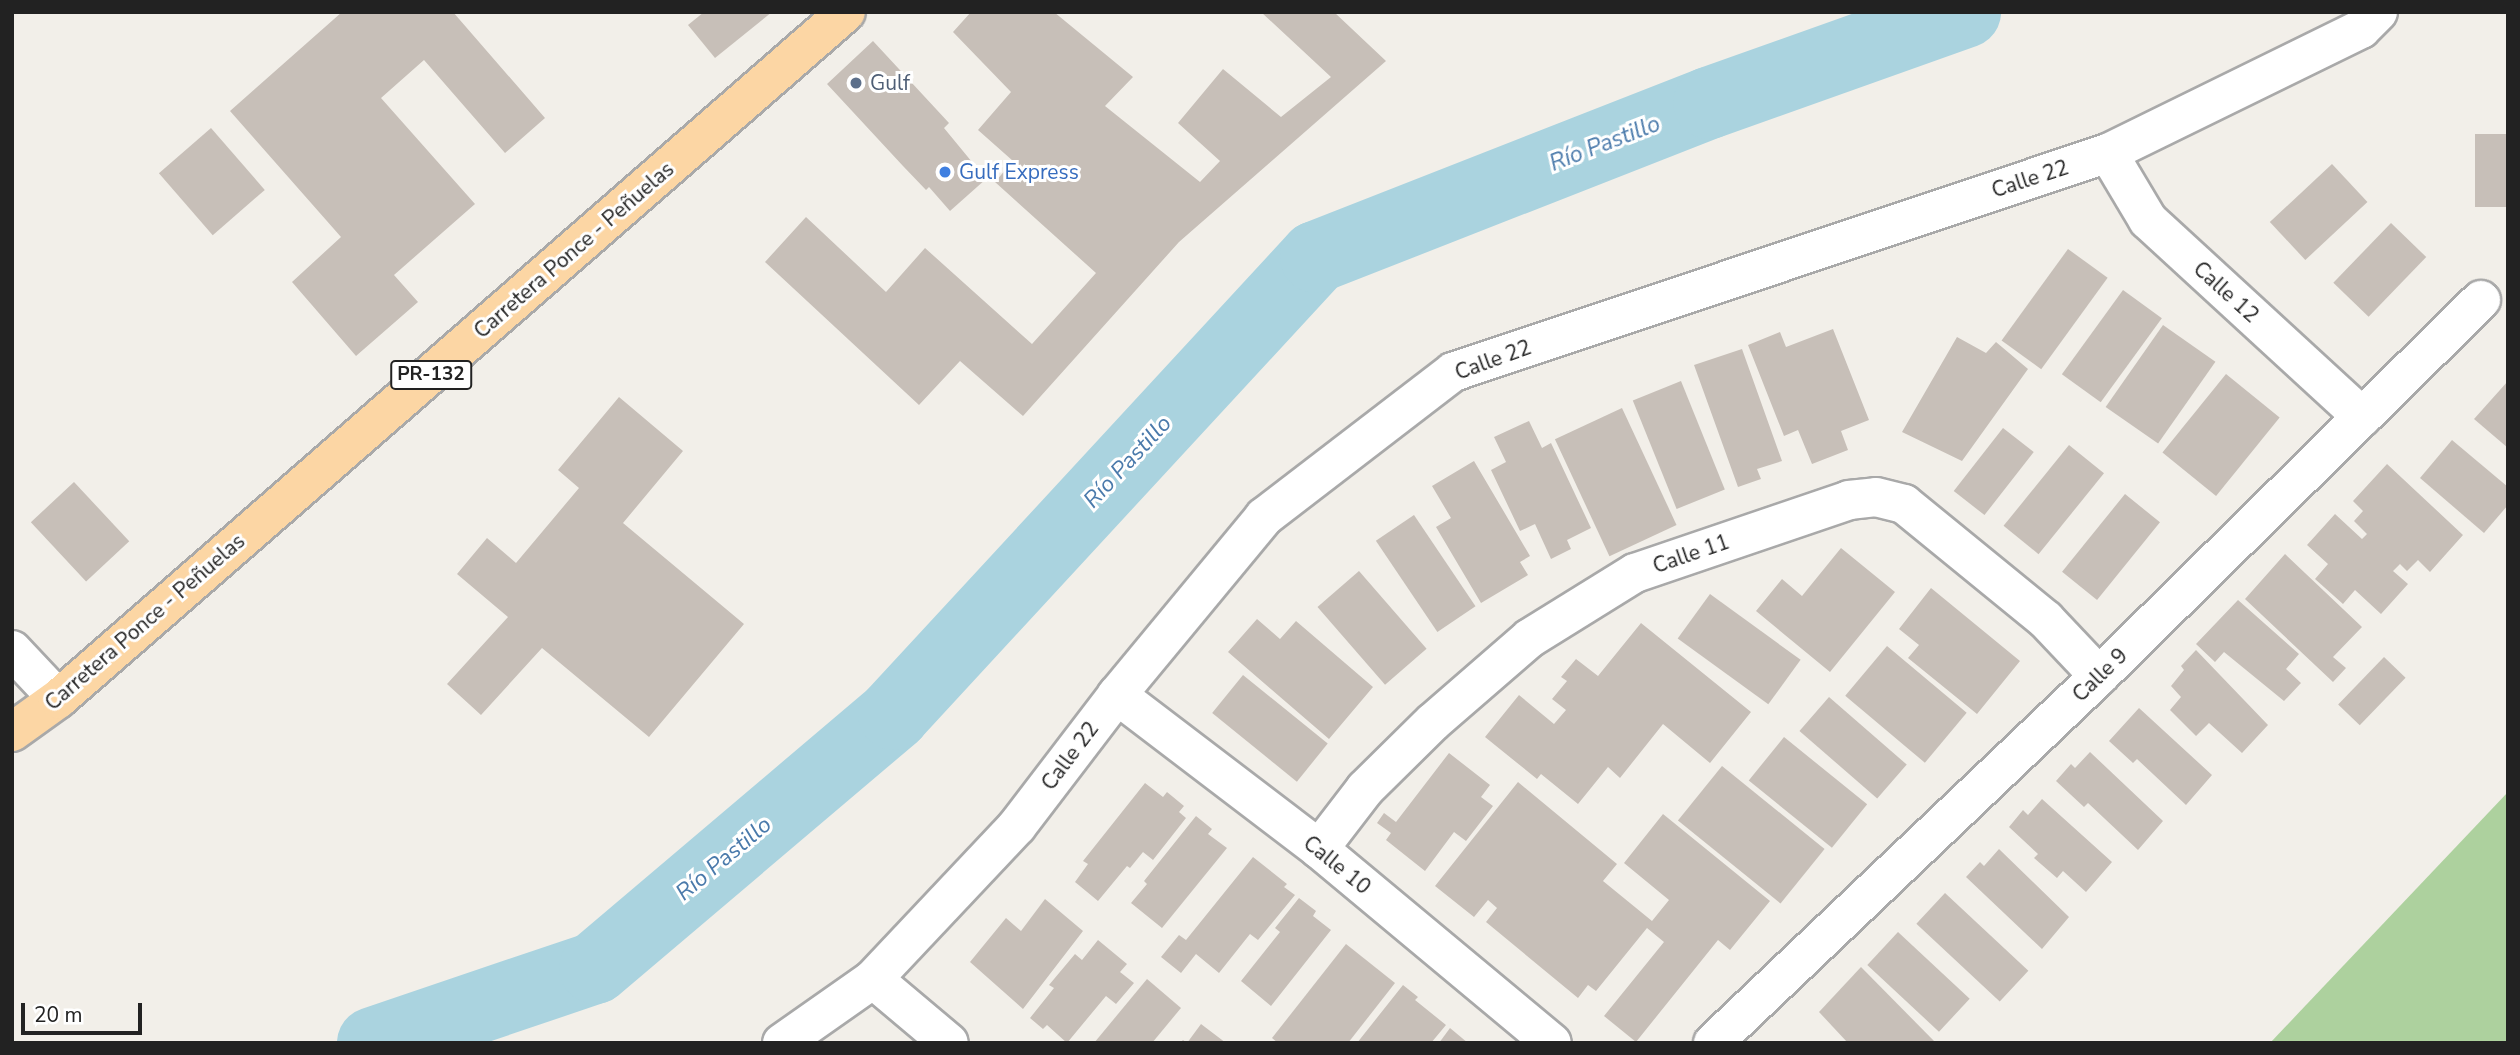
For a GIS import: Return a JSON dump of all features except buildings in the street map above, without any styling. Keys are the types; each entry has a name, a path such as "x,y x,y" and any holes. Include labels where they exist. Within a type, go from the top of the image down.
{"main road":[{"name":"Carretera Ponce - Peñuelas","path":"12,732 58,699 846,12"}],"street":[{"name":"Calle 22","path":"782,1043 873,979 1017,826 1117,695 1264,517 1453,372 2108,153 2361,29 2378,12"},
{"name":"Calle 12","path":"2108,153 2148,220 2362,417"},
{"name":"Calle 9","path":"1713,1043 2099,676 2481,300"},
{"name":"Calle 11","path":"1319,849 1365,789 1433,722 1530,638 1635,573 1849,500 1877,497 1904,505 2046,620 2099,676"},
{"path":"12,650 58,699"},
{"name":"Calle 10","path":"1117,695 1319,849 1552,1043"},
{"path":"873,979 949,1043"}],"green space":[{"path":"2508,792 2508,1043 2270,1043"}],"waterway":[{"name":"Río Pastillo","path":"373,1043 595,968 894,714 1316,257 1709,103 1965,12"}],"place":[{"name":"Gulf","path":"856,83"},
{"name":"Gulf Express","path":"945,172"}]}
